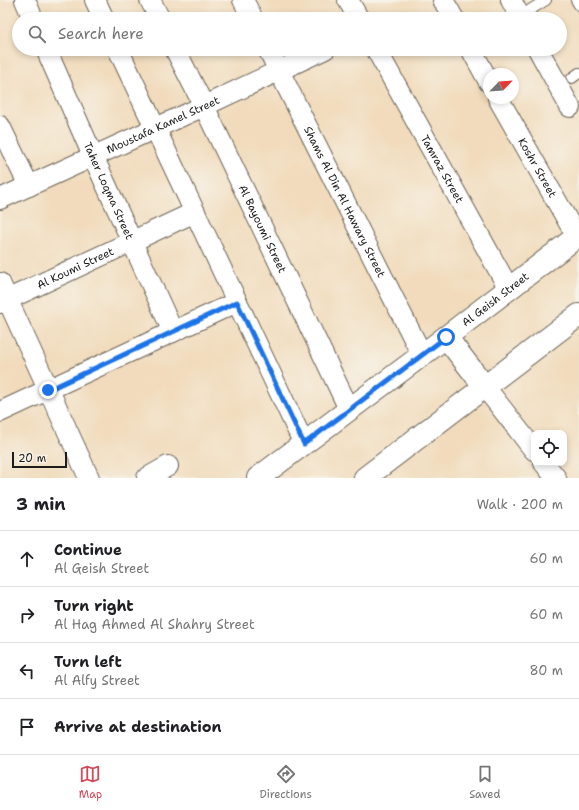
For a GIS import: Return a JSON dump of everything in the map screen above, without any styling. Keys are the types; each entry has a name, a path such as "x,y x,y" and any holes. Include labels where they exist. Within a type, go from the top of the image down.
{"main road":[{"name":"Al Geish Street","path":"258,478 578,236"},
{"path":"365,478 579,315"},
{"path":"446,337 485,387"}],"street":[{"path":"25,0 30,12"},
{"path":"95,0 101,12"},
{"path":"150,0 156,12"},
{"path":"243,0 249,12"},
{"path":"348,0 355,12"},
{"path":"443,0 450,12"},
{"path":"511,0 523,12"},
{"name":"Taher Loqma Street","path":"49,56 172,332"},
{"path":"121,56 304,444"},
{"name":"Al Bayoumi Street","path":"179,56 349,409"},
{"name":"Shams Al Din Al Hawary Street","path":"272,56 422,355"},
{"name":"Moustafa Kamel Street","path":"0,199 310,56"},
{"name":"Tamraz Street","path":"380,56 509,289"},
{"path":"474,56 483,72"},
{"path":"542,56 570,107"},
{"name":"Koshr Street","path":"501,104 578,236"},
{"path":"0,126 29,186"},
{"name":"Al Koumi Street","path":"3,295 132,242 195,212"},
{"path":"3,295 89,478"},
{"path":"0,412 237,302"},
{"path":"485,387 531,446"},
{"path":"147,478 168,466"},
{"path":"546,466 556,478"}],"lane":[{"path":"530,12 546,0"},
{"path":"576,0 579,5"}],"route":[{"path":"48,390 237,302 304,444 446,337"}]}
